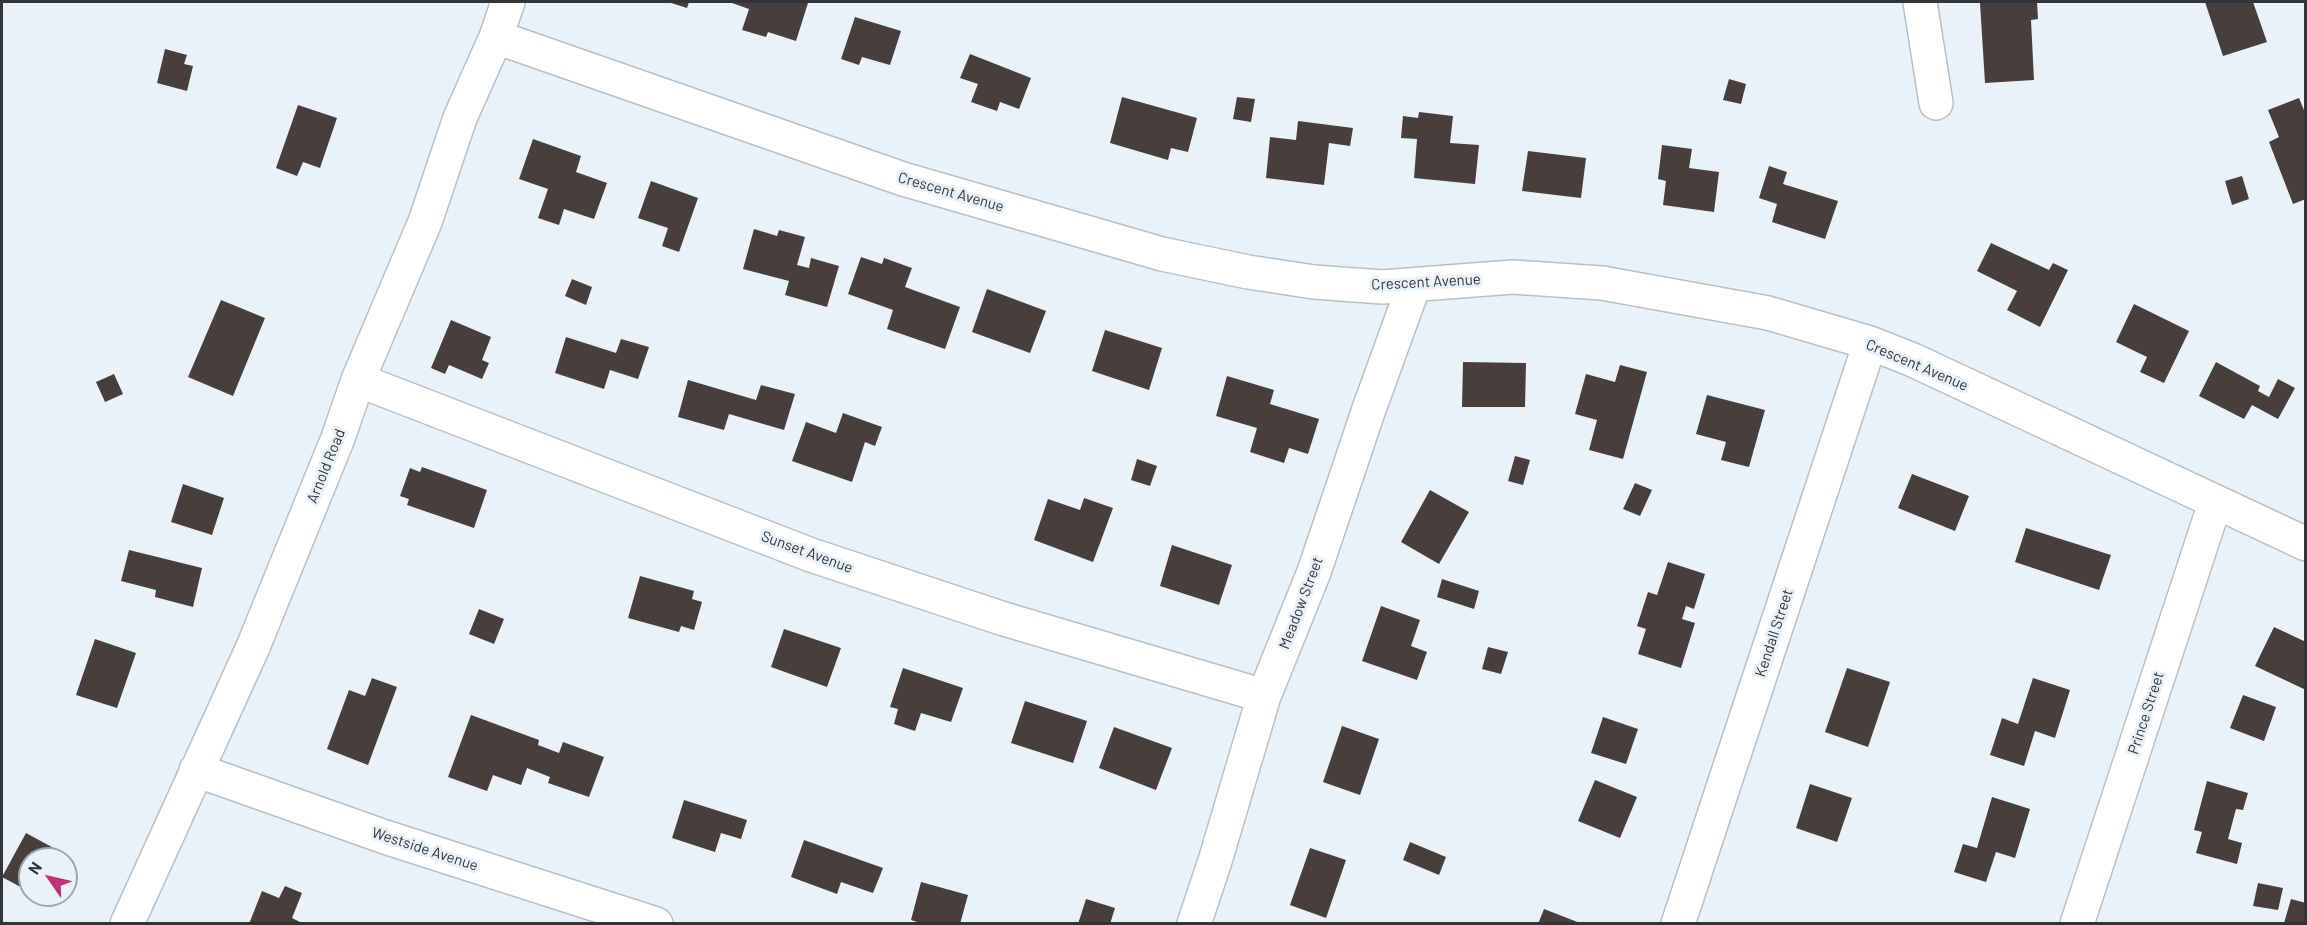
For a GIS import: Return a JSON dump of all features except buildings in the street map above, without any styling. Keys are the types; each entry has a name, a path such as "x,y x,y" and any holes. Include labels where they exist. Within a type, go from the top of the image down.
{"street":[{"name":"Arnold Road","path":"127,924 252,648 339,438 358,380 425,222 460,118 496,37 508,2"},
{"path":"1920,2 1936,103"},
{"name":"Crescent Avenue","path":"496,37 903,179 1162,254 1248,272 1314,282 1382,287 1513,277 1602,284 1768,314 1870,343 1913,360 2306,544"},
{"name":"Meadow Street","path":"1194,924 1264,696 1314,572 1414,285"},
{"name":"Kendall Street","path":"1678,924 1870,343"},
{"name":"Sunset Avenue","path":"358,380 811,555 1004,619 1264,696"},
{"name":"Prince Street","path":"2077,924 2215,503"},
{"name":"Westside Avenue","path":"196,770 385,837 656,924"}]}
